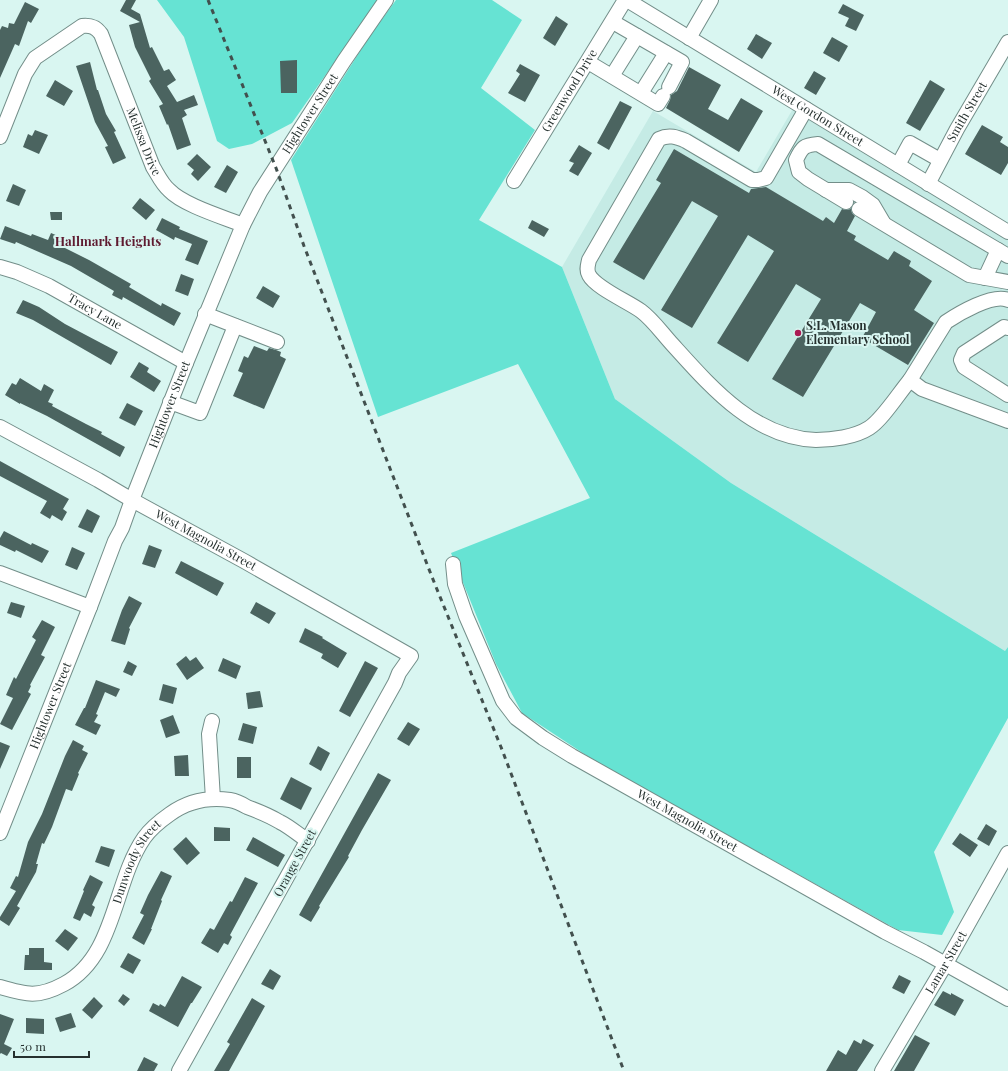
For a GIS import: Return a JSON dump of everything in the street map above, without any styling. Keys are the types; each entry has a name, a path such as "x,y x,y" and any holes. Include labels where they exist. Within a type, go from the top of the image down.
{"street":[{"name":"Hightower Street","path":"0,833 115,542 122,528 205,314 243,225 260,192 344,61 386,0"},
{"name":"Greenwood Drive","path":"514,181 626,0"},
{"name":"West Gordon Street","path":"626,0 1008,232"},
{"path":"689,38 711,0"},
{"path":"588,62 658,104 682,62 613,22"},
{"name":"Melissa Drive","path":"0,137 25,74 35,58 82,26 89,25 98,29 101,34 153,167 163,184 180,200 243,225"},
{"path":"612,76 637,36"},
{"name":"Smith Street","path":"928,184 940,160 1008,42"},
{"path":"641,93 666,53"},
{"path":"806,109 766,178 758,180 752,180 686,141 674,136 664,136 659,139 589,260 587,268 588,274 592,280 642,312 712,388 746,415 778,433 802,439 823,440 843,438 868,428 879,418 910,380 946,322 988,300 996,298 1005,298 1008,300"},
{"path":"787,143 800,150"},
{"path":"898,165 910,143 940,160"},
{"path":"846,202 799,172 796,160 800,150 806,145 818,144 1003,253 985,278"},
{"path":"826,190 849,190 862,197 873,205 883,224"},
{"path":"859,209 969,275 1008,282"},
{"name":"Tracy Lane","path":"0,267 17,272 49,286 186,363"},
{"path":"205,314 277,342"},
{"path":"170,402 200,413 235,326"},
{"path":"1008,328 1004,327 964,353 961,360 964,367 1008,394"},
{"path":"910,380 922,389 1008,421"},
{"name":"West Magnolia Street","path":"0,426 411,656"},
{"name":"West Magnolia Street","path":"453,564 455,584 466,616 503,701 516,718 543,738 579,759 1008,999"},
{"path":"0,572 90,607"},
{"name":"Orange Street","path":"179,1071 400,673 411,656"},
{"path":"212,721 209,734 213,799"},
{"name":"Dunwoody Street","path":"0,987 20,993 35,995 53,990 85,969 96,954 143,839 155,824 177,809 193,802 213,799 232,800 281,822 308,841"},
{"name":"Lamar Street","path":"882,1071 945,965 1008,853"}],"shaded area":[{"name":"S.L. Mason Elementary School","path":"794,107 1008,237 1008,647 1005,651 731,483 615,399 562,267 653,111 756,172"}],"green space":[{"path":"157,0 378,0 292,123 252,144 229,149 217,141 184,37"},
{"path":"396,0 492,0 522,20 481,88 535,130 479,220 562,267 615,399 731,483 1005,651 1008,647 1008,718 934,852 954,912 942,935 898,930 598,763 522,713 496,664 451,553 590,498 518,364 378,417 291,160 369,37"}],"building":[{"path":"126,0 136,0 131,9 140,14 150,48 152,47 164,71 169,69 176,80 167,86 177,102 194,95 198,105 184,110 187,115 182,118 191,145 177,150 168,124 167,125 159,106 163,104 149,81 151,79 135,47 129,25 140,22 120,11"},
{"path":"25,2 39,9 31,23 28,21 19,46 15,44 0,78 0,30 2,26 8,28 9,23 14,24"},
{"path":"843,4 864,15 856,31 845,26 849,18 838,13"},
{"path":"556,16 568,24 555,46 543,38"},
{"path":"756,34 772,43 762,59 747,49"},
{"path":"832,37 848,46 839,62 823,53"},
{"path":"297,60 297,93 281,93 280,61"},
{"path":"90,62 97,90 106,114 116,131 114,132 126,158 113,164 105,147 108,146 95,122 76,66"},
{"path":"520,64 540,75 525,102 508,93 520,74 516,71"},
{"path":"689,67 721,85 708,109 728,120 741,98 763,111 739,152 666,108 671,95 677,91"},
{"path":"814,71 826,78 816,95 804,88"},
{"path":"55,80 73,91 64,106 46,96"},
{"path":"930,80 945,89 920,131 906,123"},
{"path":"620,101 632,107 609,150 597,143"},
{"path":"982,125 1003,137 1000,142 1008,147 1008,163 1001,175 965,154"},
{"path":"35,130 48,135 39,154 23,147 28,134 32,136"},
{"path":"579,145 592,153 578,176 569,171 574,163 569,161"},
{"path":"674,149 749,193 751,189 766,187 823,221 826,217 834,223 842,209 851,209 855,216 847,231 856,236 854,240 888,260 894,251 911,261 909,266 932,281 914,310 934,323 908,365 862,338 876,312 860,303 803,397 772,379 821,299 796,284 748,362 717,343 774,251 748,235 692,328 661,310 718,216 692,201 644,280 613,262 661,183 656,180"},
{"path":"197,154 211,167 198,181 191,174 194,170 187,164"},
{"path":"227,165 238,172 226,193 214,187"},
{"path":"13,184 26,190 19,206 6,201"},
{"path":"140,198 155,210 146,220 132,208"},
{"path":"50,212 62,212 62,220 51,220"},
{"path":"162,218 180,227 179,229 208,241 198,265 185,260 192,244 175,237 174,240 156,230"},
{"path":"532,220 549,229 544,237 528,228"},
{"path":"5,226 31,236 32,234 48,240 51,233 58,236 55,243 131,284 129,287 161,306 162,303 181,313 174,326 123,297 122,300 112,295 114,291 71,266 16,242 15,244 0,239"},
{"path":"181,274 194,279 188,296 175,291"},
{"path":"263,286 280,296 273,308 256,298"},
{"path":"23,300 39,307 65,324 118,352 111,365 33,320 16,313"},
{"path":"254,346 267,351 269,348 281,352 280,356 286,359 264,409 233,396 243,373 238,371 244,356 248,358"},
{"path":"139,362 149,368 147,372 161,381 154,392 130,377"},
{"path":"20,378 41,391 44,384 54,390 48,402 53,404 52,406 102,432 101,434 125,447 120,457 47,416 20,404 5,395 12,383 16,385"},
{"path":"127,403 143,411 135,426 119,418"},
{"path":"0,461 69,499 63,509 67,512 62,521 52,515 50,519 40,513 47,501 0,476"},
{"path":"87,509 100,516 92,533 78,527"},
{"path":"4,531 31,545 32,543 49,551 42,563 16,550 15,552 0,545 0,538"},
{"path":"149,545 162,550 155,568 142,564"},
{"path":"72,547 85,553 77,570 65,565"},
{"path":"181,561 224,583 217,596 175,573"},
{"path":"129,596 142,603 129,628 130,629 125,645 111,641 122,610"},
{"path":"11,602 25,606 21,618 7,613"},
{"path":"256,602 276,613 269,624 250,613"},
{"path":"42,620 55,627 41,655 45,657 30,685 31,686 28,692 31,694 12,730 0,724 13,698 6,695 14,677 16,679 36,640 32,637"},
{"path":"305,628 323,637 322,638 347,653 338,668 321,658 323,654 299,642"},
{"path":"186,656 190,661 196,657 204,668 187,680 176,664"},
{"path":"223,658 241,666 236,679 218,671"},
{"path":"128,661 137,666 132,676 123,672"},
{"path":"365,661 378,668 350,717 339,711"},
{"path":"96,680 120,689 116,697 105,692 96,714 98,715 94,722 101,725 96,735 75,725 85,708"},
{"path":"163,684 177,688 173,704 159,700"},
{"path":"260,691 263,707 248,709 246,693"},
{"path":"173,715 180,733 166,738 160,720"},
{"path":"408,722 420,729 409,746 397,739"},
{"path":"243,723 257,727 253,744 238,740"},
{"path":"73,740 84,746 82,750 88,753 78,773 79,774 72,791 66,789 52,827 44,844 42,843 36,864 38,864 36,872 17,906 20,908 9,926 0,920 0,917 16,891 10,888 16,876 18,877 28,842 42,814"},
{"path":"0,742 10,746 0,769"},
{"path":"318,746 330,753 321,771 309,764"},
{"path":"188,755 189,776 175,776 174,756"},
{"path":"237,757 251,757 251,778 237,778"},
{"path":"378,773 391,780 362,830 348,856 349,857 311,922 299,915"},
{"path":"291,777 312,788 301,810 280,799"},
{"path":"986,824 997,831 989,846 977,839"},
{"path":"214,827 230,828 230,841 214,841"},
{"path":"960,833 978,845 970,857 952,844"},
{"path":"186,837 200,853 187,865 173,849"},
{"path":"253,837 285,855 278,867 246,850"},
{"path":"101,846 115,850 109,867 95,862"},
{"path":"161,871 172,876 161,900 162,901 152,929 144,945 132,938 144,915 140,913"},
{"path":"90,875 103,882 92,905 95,907 91,917 84,913 80,921 73,918"},
{"path":"245,877 258,883 230,935 232,937 228,945 224,943 218,953 201,943 210,928 214,930 230,901 232,902"},
{"path":"65,929 78,938 68,951 55,941"},
{"path":"29,948 44,948 44,962 52,963 52,970 24,970 25,955 29,955"},
{"path":"128,953 141,960 133,974 120,967"},
{"path":"270,969 281,976 273,990 261,984"},
{"path":"899,975 911,981 904,994 892,988"},
{"path":"182,976 202,987 191,1003 178,1027 149,1011 153,1003 159,1006 160,1004 165,1007"},
{"path":"943,991 951,995 951,993 964,1000 955,1016 934,1005"},
{"path":"123,994 130,999 124,1006 118,1001"},
{"path":"94,997 103,1006 92,1019 82,1010"},
{"path":"252,998 265,1006 229,1071 214,1071 230,1044 227,1042"},
{"path":"71,1013 76,1027 60,1032 55,1018"},
{"path":"0,1014 14,1019 4,1044 12,1048 7,1056 1,1053 0,1054"},
{"path":"26,1018 44,1019 44,1034 26,1033"},
{"path":"915,1035 930,1043 914,1071 894,1071"},
{"path":"863,1039 874,1045 857,1071 826,1071 838,1050 846,1055 854,1040 861,1044"},
{"path":"144,1057 158,1064 154,1071 137,1071"}],"railway":[{"path":"208,0 276,168 304,246 432,577 501,747 624,1071"}],"place":[{"name":"S.L. Mason Elementary School","path":"798,333"}],"district":[{"name":"Hallmark Heights","path":"108,241"}]}
